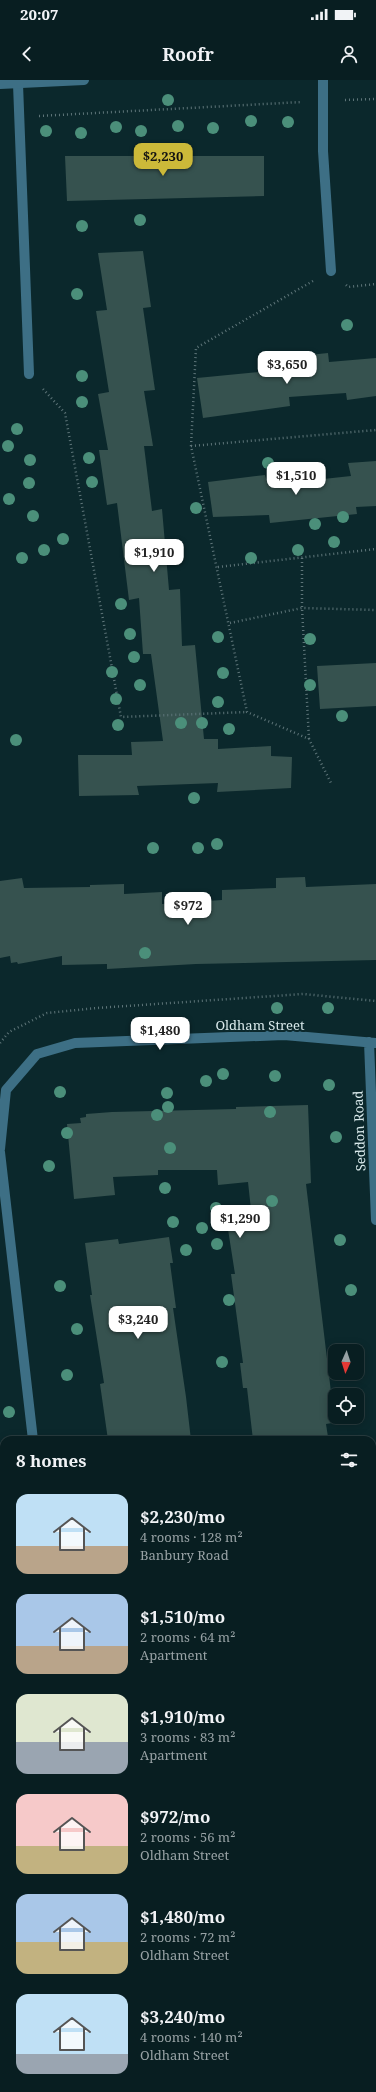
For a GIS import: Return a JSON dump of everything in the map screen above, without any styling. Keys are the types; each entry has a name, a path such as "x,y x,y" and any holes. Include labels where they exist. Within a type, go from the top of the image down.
{"street":[{"path":"0,84 84,80"},
{"path":"322,80 323,151 331,271"},
{"path":"18,84 29,374"},
{"name":"Oldham Street","path":"0,1149 6,1090 37,1054 60,1047 75,1043 284,1035 372,1042"},
{"name":"Seddon Road","path":"372,1042 376,1220"},
{"path":"0,1152 33,1436"}],"path":[{"path":"20,117 376,99"},
{"path":"248,712 191,446 196,348 331,271 348,287 376,284"},
{"path":"29,374 65,413 121,717 248,712 309,739"},
{"path":"191,446 376,430"},
{"path":"218,567 376,549"},
{"path":"302,558 302,608 309,739 332,785"},
{"path":"230,623 302,608 376,610"},
{"path":"0,1043 9,1032 47,1013 97,1008 303,994 376,1001"}],"building":[{"path":"65,156 264,156 264,196 67,201"},
{"path":"143,251 151,307 143,308 155,390 144,391 153,446 144,446 152,511 162,509 169,590 180,589 182,646 195,645 204,739 218,739 218,749 271,746 271,756 292,757 291,788 217,792 218,783 137,786 139,795 79,796 78,755 132,755 131,742 163,741 151,654 143,654 139,598 129,600 117,503 107,505 99,450 108,450 98,394 109,392 96,311 107,310 98,253"},
{"path":"328,353 329,362 376,358 376,396 347,400 346,393 289,397 290,406 203,418 197,378 280,370 279,358"},
{"path":"376,461 376,506 356,507 357,514 270,523 269,515 213,517 208,482 265,475 268,485 351,476 348,463"},
{"path":"376,663 376,706 320,709 317,666"},
{"path":"305,877 306,887 376,884 376,960 196,964 107,969 107,964 62,965 62,956 18,964 17,962 11,963 10,956 0,958 0,881 22,878 24,888 90,887 90,885 124,884 124,894 162,892 162,904 222,900 222,890 276,888 276,878"},
{"path":"308,1105 311,1183 306,1184 328,1367 328,1380 330,1380 331,1388 328,1388 328,1424 326,1424 328,1436 253,1436 247,1388 243,1388 240,1363 243,1363 231,1274 235,1274 227,1223 252,1219 248,1182 218,1185 217,1170 158,1170 158,1175 113,1177 115,1195 74,1199 67,1124 81,1123 80,1118 86,1117 86,1114 236,1109 236,1107"},
{"path":"169,1237 173,1263 170,1263 176,1308 173,1308 191,1436 107,1436 100,1384 104,1383 90,1295 92,1295 85,1243 118,1239 119,1244"}]}
